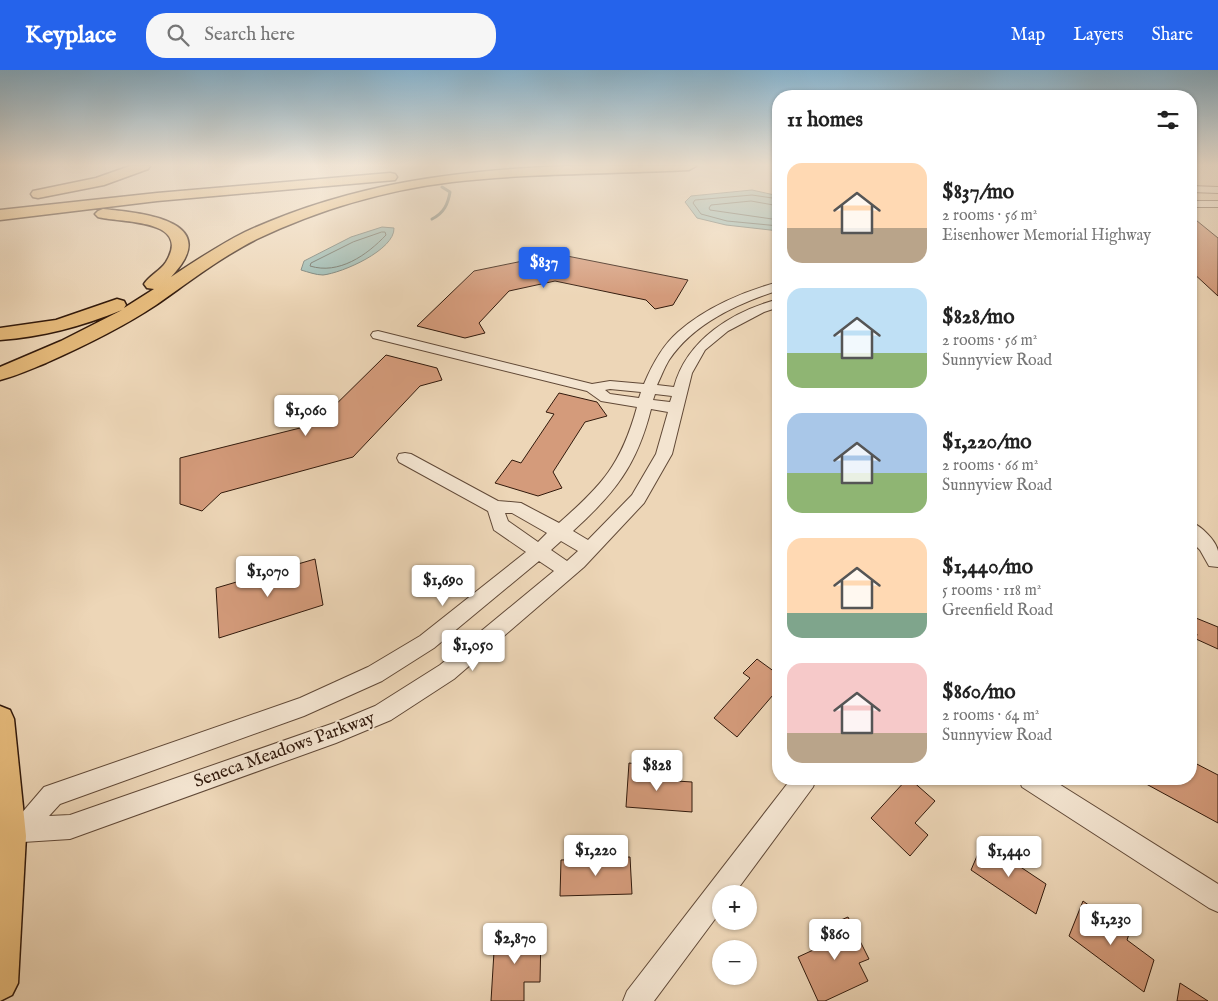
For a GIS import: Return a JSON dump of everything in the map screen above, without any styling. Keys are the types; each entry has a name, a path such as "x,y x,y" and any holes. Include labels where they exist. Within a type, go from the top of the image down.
{"highway":[{"path":"0,216 54,209"},
{"path":"2,373 58,350 113,323 204,262 235,244 319,209"},
{"path":"0,216 81,214 145,219 171,229 178,237 180,247 178,257 170,269 158,280 124,302 96,314 70,322 31,331 0,334"}],"main road":[{"path":"0,719 8,833 0,982"}],"street":[{"name":"Seneca Meadows Parkway","path":"8,833 52,795 304,706 375,674 426,642 538,552 596,500 619,472 637,435 647,396 661,360 682,335 708,317 743,298 772,288"},
{"name":"Seneca Meadows Parkway","path":"8,833 70,827 336,733 383,713 447,672 568,570 638,499 664,454 685,373 700,348 723,328 760,309 772,305"},
{"path":"378,335 592,388 606,398 647,396 678,400"},
{"path":"405,458 495,507 516,507 590,549"},
{"path":"495,507 500,525 538,552 568,570"},
{"path":"1197,535 1206,545 1215,561"},
{"path":"637,1001 800,785"},
{"path":"1039,785 1218,900"}],"water":[{"path":"691,209 772,209 772,230 726,225 697,218"},
{"path":"382,227 394,228 392,236 377,252 366,259 342,270 323,275 301,270 304,261 351,237"}],"building":[{"path":"1197,221 1218,238 1218,296 1197,277"},
{"path":"557,254 688,280 673,305 655,309 646,300 555,281 509,291 479,323 485,333 465,338 417,326 474,271"},
{"path":"386,355 437,368 442,380 420,386 353,457 221,493 202,511 180,504 180,458 316,424"},
{"path":"559,393 597,402 607,416 585,422 553,472 562,488 538,496 495,483 512,460 521,463 554,414 546,412"},
{"path":"315,559 323,605 219,638 216,588"},
{"path":"1197,618 1218,627 1218,649 1197,639"},
{"path":"757,659 772,670 772,696 737,737 714,718 750,678 743,673"},
{"path":"629,763 646,765 646,779 692,782 692,812 626,807"},
{"path":"1197,764 1218,775 1218,823 1148,785 1197,785"},
{"path":"901,785 917,785 935,801 915,823 928,835 910,856 871,818"},
{"path":"983,842 1046,884 1036,914 971,870"},
{"path":"630,857 632,894 560,896 561,860"},
{"path":"1083,901 1129,934 1127,940 1154,960 1144,992 1069,936"},
{"path":"848,917 869,959 859,963 868,981 825,1001 818,1001 798,957 822,946 815,931"},
{"path":"541,933 540,982 524,982 524,1001 491,1001 495,935"},
{"path":"1180,983 1208,1001 1177,1001"}],"waterway":[{"path":"432,219 444,209"}]}
